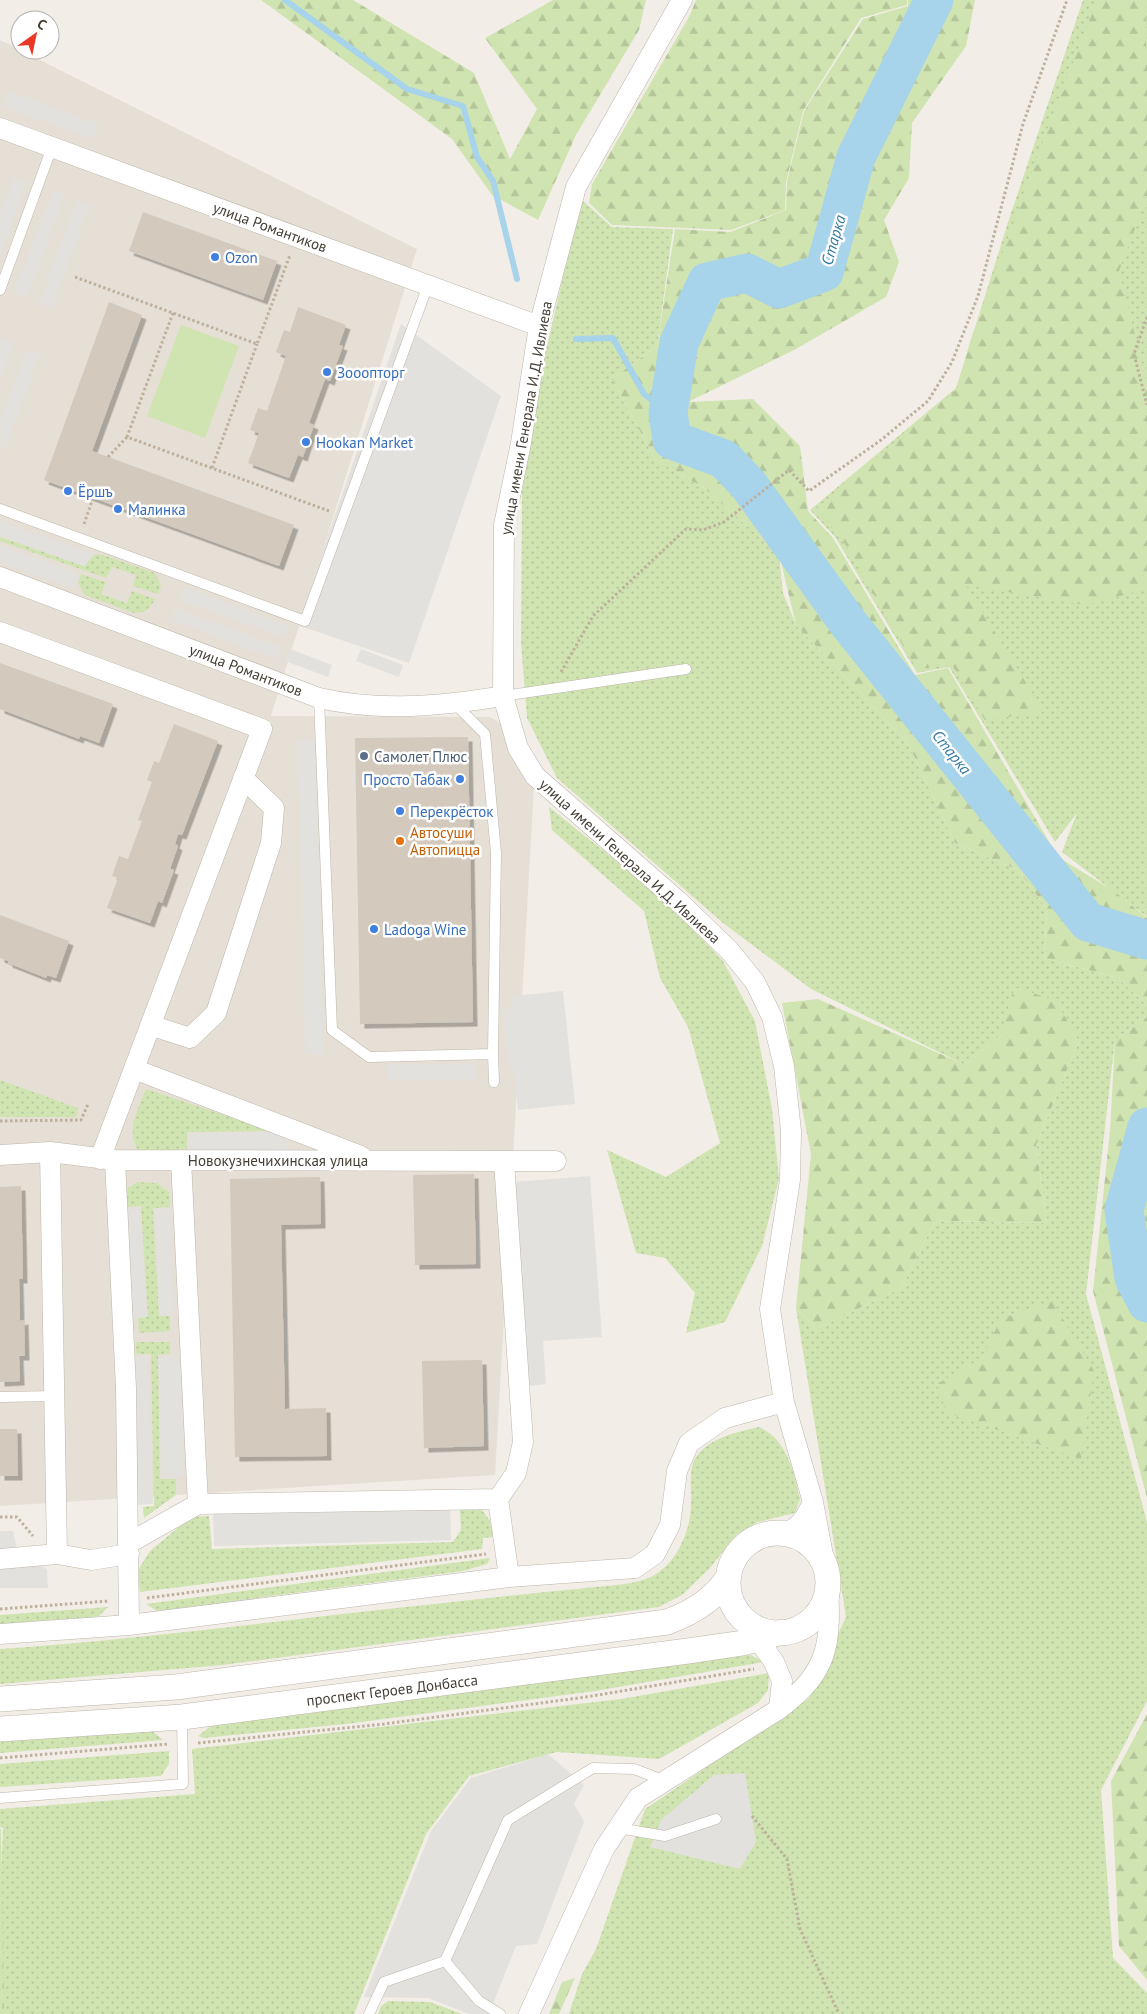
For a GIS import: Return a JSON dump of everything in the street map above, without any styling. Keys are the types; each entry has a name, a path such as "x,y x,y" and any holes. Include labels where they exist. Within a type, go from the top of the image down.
{"street":[{"name":"улица имени Генерала И.Д. Ивлиева","path":"529,2014 604,1849 638,1798 779,1709 799,1694 812,1677 829,1642 827,1575 813,1502 784,1402 770,1309 790,1180 791,1131 784,1066 772,1016 755,982 729,950 678,901 535,776 518,748 503,696 504,525 521,443 539,326 576,188 682,0"},
{"name":"улица Романтиков","path":"0,128 539,326"},
{"name":"улица Романтиков","path":"0,577 319,698 368,706 455,704 503,696"},
{"path":"0,632 262,729 134,1069 108,1160 126,1388 129,1625"},
{"path":"150,1025 190,1038 216,1013 271,843 274,808 243,778"},
{"path":"134,1069 373,1160"},
{"path":"50,1152 56,1396 53,1555"},
{"name":"Новокузнечихинская улица","path":"0,1155 50,1152 108,1160 556,1161"},
{"path":"181,1160 198,1504"},
{"path":"504,1161 522,1442 516,1473 498,1499 509,1577"},
{"path":"0,1634 129,1625 509,1577 635,1568 655,1554 670,1525 677,1471 688,1443 725,1418 784,1402"},
{"path":"0,1559 53,1555 91,1560 129,1548 198,1504 498,1499"},
{"path":"779,1709 782,1681 774,1662 731,1600 729,1576 736,1556 749,1542 766,1534 792,1531 802,1523 813,1502"},
{"path":"741,1616 755,1627 773,1632 782,1632 800,1628 814,1617 824,1602 827,1575 821,1557 809,1544 784,1533"},
{"name":"проспект Героев Донбасса","path":"0,1699 176,1688 667,1622 689,1614 721,1589 729,1576"},
{"name":"проспект Героев Донбасса","path":"0,1729 182,1717 668,1654 758,1639 782,1632"}],"lane":[{"path":"0,290 52,147"},
{"path":"0,509 305,621 428,285"},
{"path":"503,696 686,670"},
{"path":"319,698 332,1030 369,1057 493,1054"},
{"path":"455,704 485,734 496,853 494,1082"},
{"path":"0,1397 56,1396"},
{"path":"0,1798 183,1784 182,1717"},
{"path":"369,2014 384,1982 445,1961 508,1820 593,1768 634,1769 665,1780"},
{"path":"618,1828 665,1836 716,1819"},
{"path":"445,1961 479,2001 500,2014"}],"path":[{"path":"552,689 593,616 686,529 703,530 724,522 790,470 809,491 881,440 928,401 952,362 978,296 1023,124 1067,0"},
{"path":"212,468 297,237"},
{"path":"75,277 257,344"},
{"path":"108,457 127,437 173,313"},
{"path":"1147,317 1134,354 1147,406"},
{"path":"127,437 343,517"},
{"path":"79,538 93,498"},
{"path":"0,1121 81,1120 88,1104"},
{"path":"0,1517 17,1517 53,1555"},
{"path":"0,1609 130,1600 487,1554 488,1548"},
{"path":"0,1758 182,1743 442,1716 586,1697 762,1668"},
{"path":"752,1816 787,1859 800,1930 839,2014"}],"shaded area":[{"path":"0,40 10,45 10,60 40,60 417,249 271,716 490,717 500,723 507,731 534,787 495,1475 0,1506"},
{"path":"9,91 98,124 93,139 3,107"},
{"path":"14,177 27,182 0,255 0,216"},
{"path":"53,190 65,194 27,298 14,293"},
{"path":"77,200 90,205 51,309 39,304"},
{"path":"401,324 501,396 409,663 297,625"},
{"path":"1,338 14,342 0,380 0,341"},
{"path":"27,349 40,354 1,458 0,423"},
{"path":"0,521 94,554 84,566 0,536"},
{"path":"0,545 80,574 74,589 0,563"},
{"path":"185,587 289,626 285,638 180,600"},
{"path":"175,608 280,647 275,659 171,620"},
{"path":"290,649 332,665 328,677 285,661"},
{"path":"361,649 403,665 399,677 356,661"},
{"path":"315,740 324,1054 306,1054 297,741"},
{"path":"563,991 575,1104 518,1110 513,1065 508,1065 502,1008 513,1007 512,996"},
{"path":"474,1063 475,1079 387,1081 387,1065"},
{"path":"278,1132 287,1150 188,1150 188,1134"},
{"path":"590,1176 602,1337 543,1341 546,1384 527,1386 513,1182"},
{"path":"139,1208 147,1317 131,1318 124,1210"},
{"path":"155,1209 170,1209 174,1315 160,1316"},
{"path":"148,1356 153,1504 135,1505 131,1357"},
{"path":"181,1356 184,1477 162,1478 158,1357"},
{"path":"450,1505 451,1540 214,1546 213,1511"},
{"path":"0,1531 13,1531 17,1548 47,1570 48,1588 0,1588"},
{"path":"548,1754 584,1785 574,1804 584,1822 537,1944 516,1946 489,2014 469,2014 428,1998 364,1997 431,1831 471,1778"},
{"path":"745,1773 756,1842 740,1869 650,1847 661,1820 714,1775"}],"green space":[{"path":"261,0 353,0 474,73 510,159 537,109 485,38 553,0 646,0 639,30 576,135 538,220 492,195 452,139"},
{"path":"696,0 907,0 907,5 861,18 803,111 786,182 785,210 731,230 612,225 589,203 592,184 690,15"},
{"path":"908,0 975,0 966,46 912,123 909,178 884,220 899,262 886,297 796,349 688,402 753,399 800,446 808,511 833,538 915,675 948,668 1058,857 1114,891 1147,918 1147,1005 1118,978 1044,958 1047,909 1018,870 955,843 908,743 796,625 779,554 704,488 655,459 612,379 657,346 675,229 730,232 786,210 787,181 804,111 863,19 908,6"},
{"path":"1083,0 1147,0 1147,917 1062,852 1077,813 1055,842 949,667 917,673 835,537 810,510 956,388 1011,213"},
{"path":"1097,0 1147,0 1147,196 1119,271 1147,384 1147,589 1085,605 966,585 1044,712 985,720 951,663 917,670 841,537 815,510 957,389 971,339 1053,114"},
{"path":"581,199 612,227 673,229 657,346 612,379 655,459 704,488 779,554 783,593 796,625 908,743 955,843 1018,870 1047,909 1044,958 1118,978 1147,1005 1147,1017 1115,1040 1086,1294 1147,1522 1147,1701 1101,1790 1113,1958 1147,1993 1147,2014 569,2014 582,1974 596,1949 645,1809 809,1698 846,1617 796,1308 816,1329 901,1288 935,1221 1047,1223 1036,1145 1079,1041 1001,1035 965,1065 811,989 723,923 557,778 527,718 521,643 522,491 537,390"},
{"path":"181,325 239,346 205,438 147,416"},
{"path":"0,537 84,566 94,555 103,555 155,573 161,586 158,594 133,586 136,575 112,567 106,578 0,541"},
{"path":"81,574 106,582 101,594 127,603 132,591 155,599 147,610 134,613 85,595 78,583"},
{"path":"549,807 667,902 723,961 755,1021 772,1109 779,1179 762,1246 725,1322 686,1333 695,1293 665,1258 636,1253 607,1150 666,1177 720,1143 688,1027 660,978 644,911 552,830"},
{"path":"1014,987 1055,1000 1079,1041 1036,1145 1047,1223 935,1221 901,1288 816,1329 796,1308 811,1154 782,1003 818,999 965,1065 1001,1035"},
{"path":"1147,1017 1147,1498 1093,1291 1110,1131 1115,1040"},
{"path":"0,1080 78,1108 76,1117 0,1117"},
{"path":"146,1089 272,1131 187,1132 187,1149 140,1152 135,1145 133,1129 136,1113"},
{"path":"137,1182 157,1183 169,1192 170,1207 153,1208 159,1316 170,1316 170,1331 139,1333 138,1318 148,1317 141,1206 126,1207 125,1190"},
{"path":"1052,1301 1094,1371 1081,1459 946,1412 937,1384 982,1358 1001,1319"},
{"path":"136,1342 170,1342 170,1354 158,1355 160,1479 176,1479 176,1495 144,1518 143,1507 154,1506 151,1354 136,1354"},
{"path":"759,1427 769,1432 788,1457 800,1499 795,1513 758,1522 737,1534 709,1569 682,1595 659,1607 223,1665 0,1684 0,1649 166,1634 621,1584 646,1579 665,1567 684,1539 690,1517 693,1464 700,1452 723,1437"},
{"path":"460,1510 482,1510 490,1521 493,1537 483,1538 482,1549 140,1592 137,1572 150,1551 191,1517 209,1516 212,1549 453,1542 461,1530"},
{"path":"490,1558 487,1564 463,1571 157,1611 146,1604"},
{"path":"108,1607 99,1616 84,1619 0,1624 0,1615"},
{"path":"751,1655 764,1662 595,1691 346,1724 204,1738 198,1736 211,1726"},
{"path":"769,1673 768,1690 758,1703 659,1759 557,1752 469,1776 426,1834 354,2014 1,2014 0,1914 3,1828 0,1827 0,1809 195,1794 192,1749 621,1699"},
{"path":"1147,1714 1147,1980 1119,1946 1111,1781"},
{"path":"151,1730 163,1740 0,1753 0,1741"},
{"path":"169,1751 169,1764 161,1776 0,1787 0,1764"},
{"path":"1,1829 4,2014 0,2014"},
{"path":"575,1978 559,2014 549,2014 562,1982"},
{"path":"388,2001 430,2002 462,2014 378,2014 381,2006"}],"building":[{"path":"143,212 277,261 263,300 129,251"},
{"path":"109,302 142,315 92,451 294,525 279,566 44,480"},
{"path":"298,307 346,325 339,345 343,346 330,381 325,379 309,423 314,425 303,457 298,455 289,478 248,463 259,433 250,430 258,408 267,411 286,356 276,352 284,330 290,332"},
{"path":"0,663 113,704 99,743 80,736 79,739 0,709"},
{"path":"174,724 218,741 182,835 178,834 175,844 178,846 170,869 174,870 162,903 158,901 150,923 107,908 118,878 112,876 119,856 128,859 142,821 138,820 152,782 147,780 154,761 159,763"},
{"path":"468,737 473,1022 360,1024 355,738"},
{"path":"0,915 69,941 56,978 47,975 46,978 0,958"},
{"path":"474,1174 476,1264 415,1265 413,1175"},
{"path":"320,1177 321,1224 281,1225 285,1409 326,1408 327,1456 235,1457 230,1179"},
{"path":"21,1186 23,1279 19,1279 20,1321 24,1320 25,1356 19,1356 20,1381 0,1382 0,1187"},
{"path":"482,1360 484,1446 424,1448 422,1361"},
{"path":"0,1429 17,1429 18,1476 0,1476"}],"waterway":[{"path":"285,0 407,89 463,106 477,157 493,181 517,279"},
{"name":"Старка","path":"934,0 856,157 824,272 779,289 747,273 707,282 679,343 668,413 672,440 724,459 748,484 849,624 1088,922 1147,940"},
{"path":"576,339 613,338 644,394 668,413"},
{"name":"Старка","path":"1147,1127 1124,1210 1134,1278 1147,1303"}],"place":[{"name":"Ozon","path":"215,257"},
{"name":"Зооопторг","path":"327,372"},
{"name":"Hookan Market","path":"306,442"},
{"name":"Ёршъ","path":"68,491"},
{"name":"Малинка","path":"118,509"},
{"name":"Самолет Плюс","path":"364,756"},
{"name":"Просто Табак","path":"460,779"},
{"name":"Перекрёсток","path":"400,811"},
{"name":"Автосуши Автопицца","path":"400,841"},
{"name":"Ladoga Wine","path":"374,929"}]}
